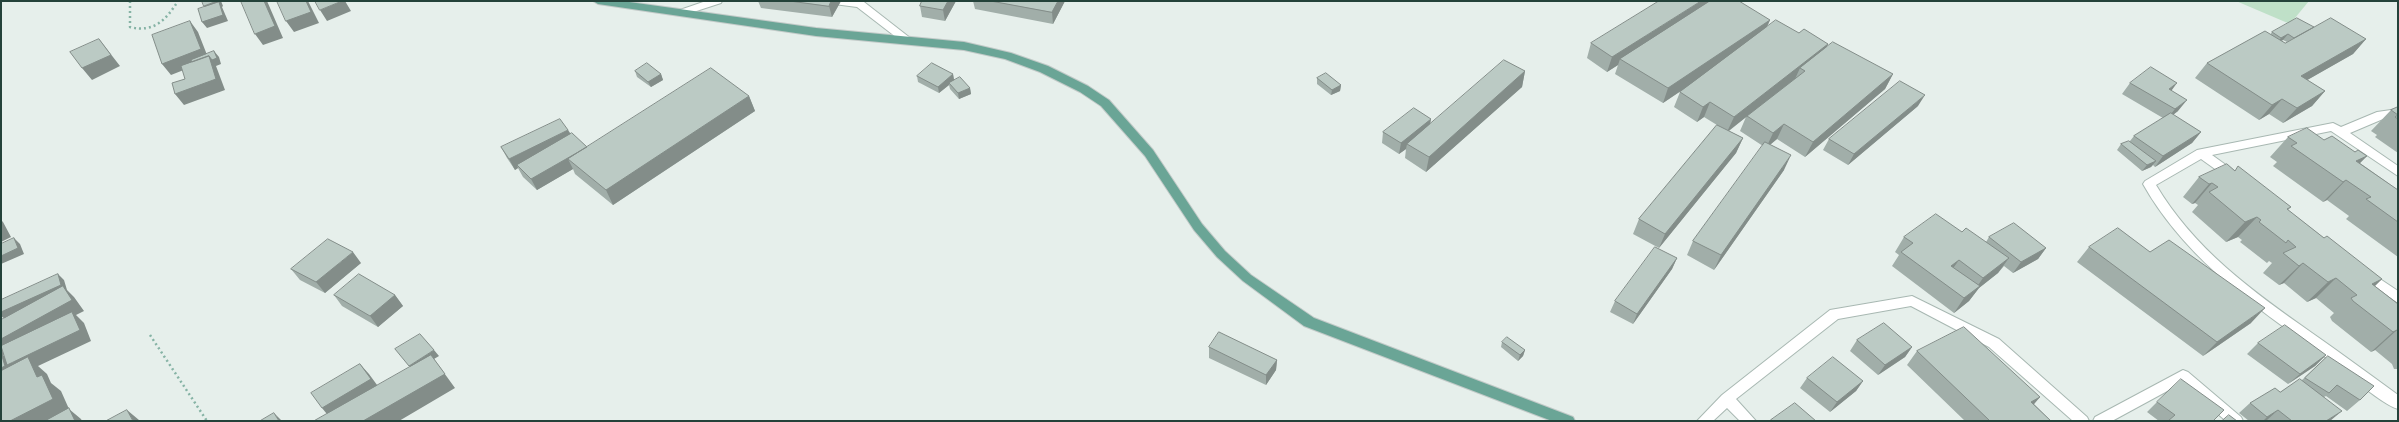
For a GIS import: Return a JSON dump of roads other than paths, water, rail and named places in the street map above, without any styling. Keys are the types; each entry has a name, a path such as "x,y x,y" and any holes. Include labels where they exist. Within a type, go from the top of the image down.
{"main road":[{"path":"598,1 816,32 964,46 1007,56 1044,69 1084,89 1105,104 1121,119 1149,153 1198,227 1221,254 1247,278 1309,322 1568,421"}],"street":[{"path":"681,13 717,1"},
{"path":"834,1 860,4 909,41"},
{"path":"2341,132 2381,115 2398,113"},
{"path":"2398,172 2333,127 2201,153 2149,184 2160,205 2205,256 2238,286 2398,403"},
{"path":"2201,153 2245,186"},
{"path":"2354,265 2398,298"},
{"path":"1704,421 1727,399 1835,314 1912,301 1994,343 2082,421"},
{"path":"2100,421 2183,376 2236,421"},
{"path":"1727,399 1749,421"}]}
